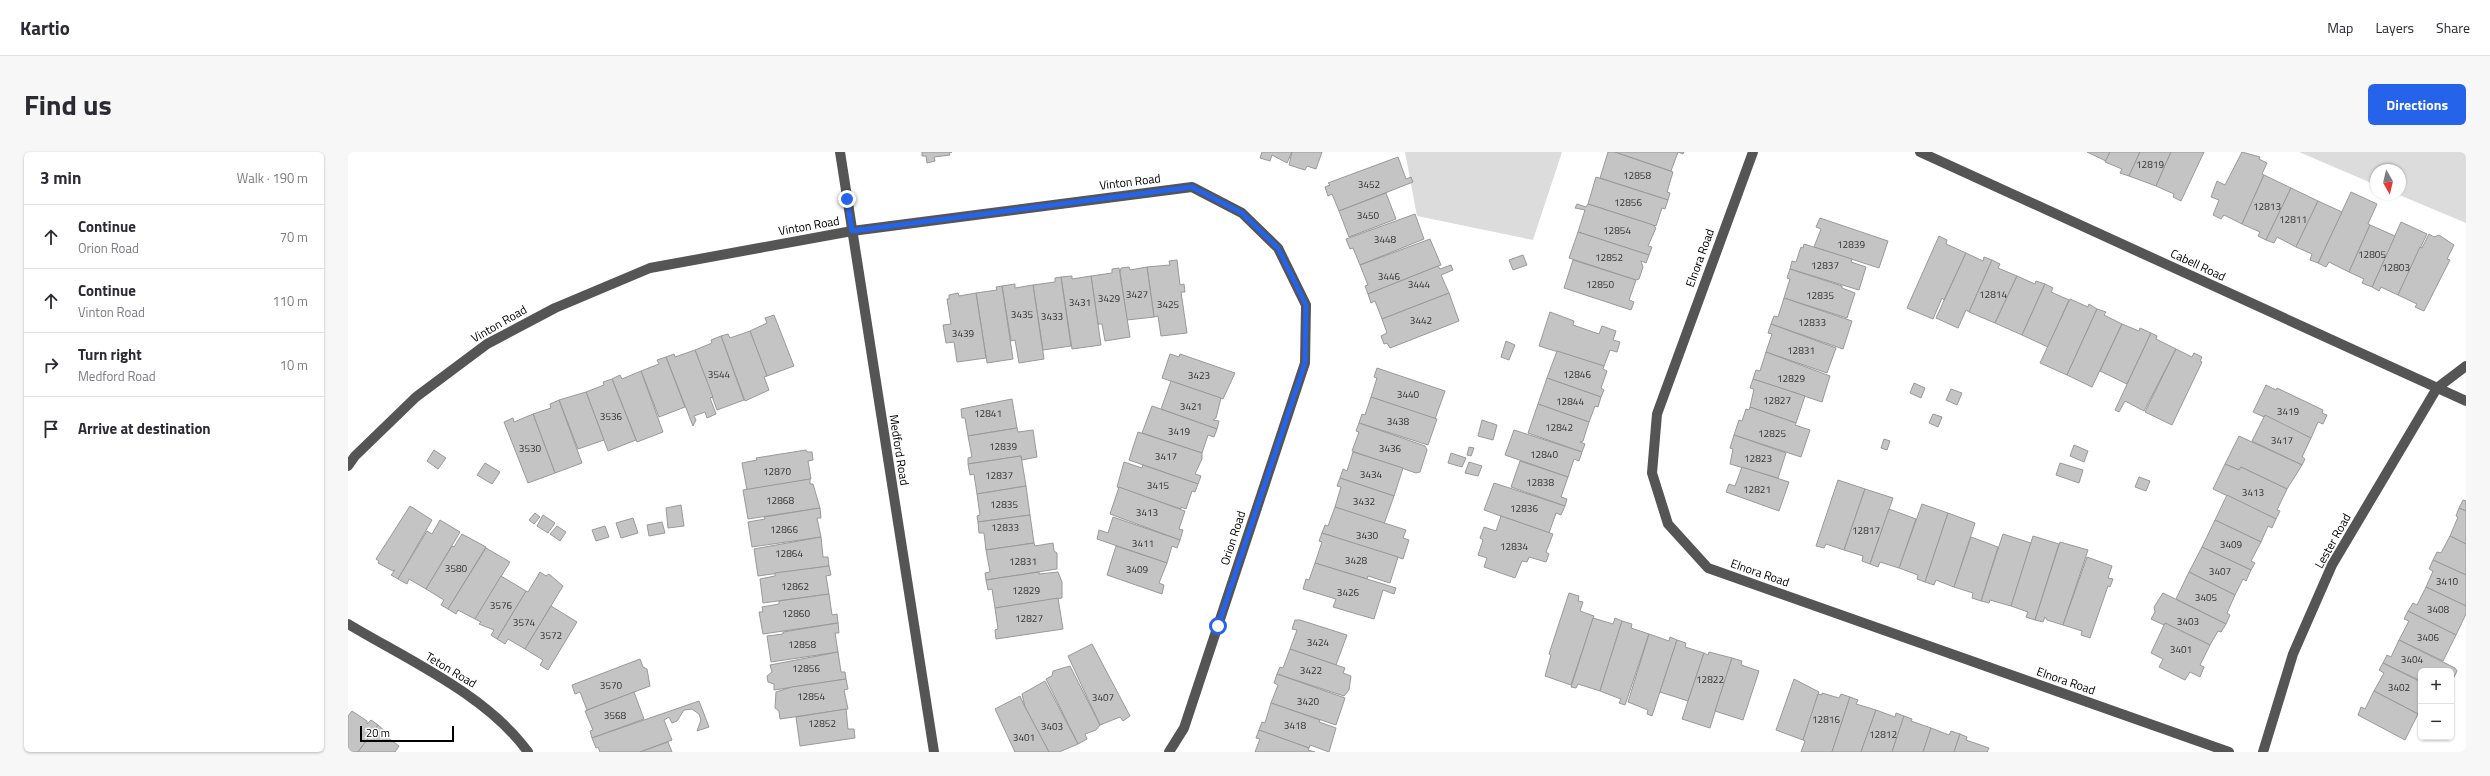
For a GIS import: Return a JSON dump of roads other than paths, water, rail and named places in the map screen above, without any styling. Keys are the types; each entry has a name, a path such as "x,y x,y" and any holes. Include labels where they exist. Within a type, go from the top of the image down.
{"street":[{"name":"Medford Road","path":"840,152 934,752"},
{"name":"Elnora Road","path":"1753,152 1657,414 1652,473 1668,524 1708,568 2230,752"},
{"name":"Cabell Road","path":"1920,152 2466,401"},
{"name":"Vinton Road","path":"348,466 355,456 416,396 487,344 555,308 650,268 852,231 1192,187 1242,213 1278,248 1306,305 1305,328"},
{"name":"Orion Road","path":"1169,752 1184,728 1305,363 1305,328"},
{"name":"Lester Road","path":"2262,752 2293,654 2332,565 2437,388 2466,366"},
{"name":"Teton Road","path":"348,624 475,699 513,731 528,752"}]}
